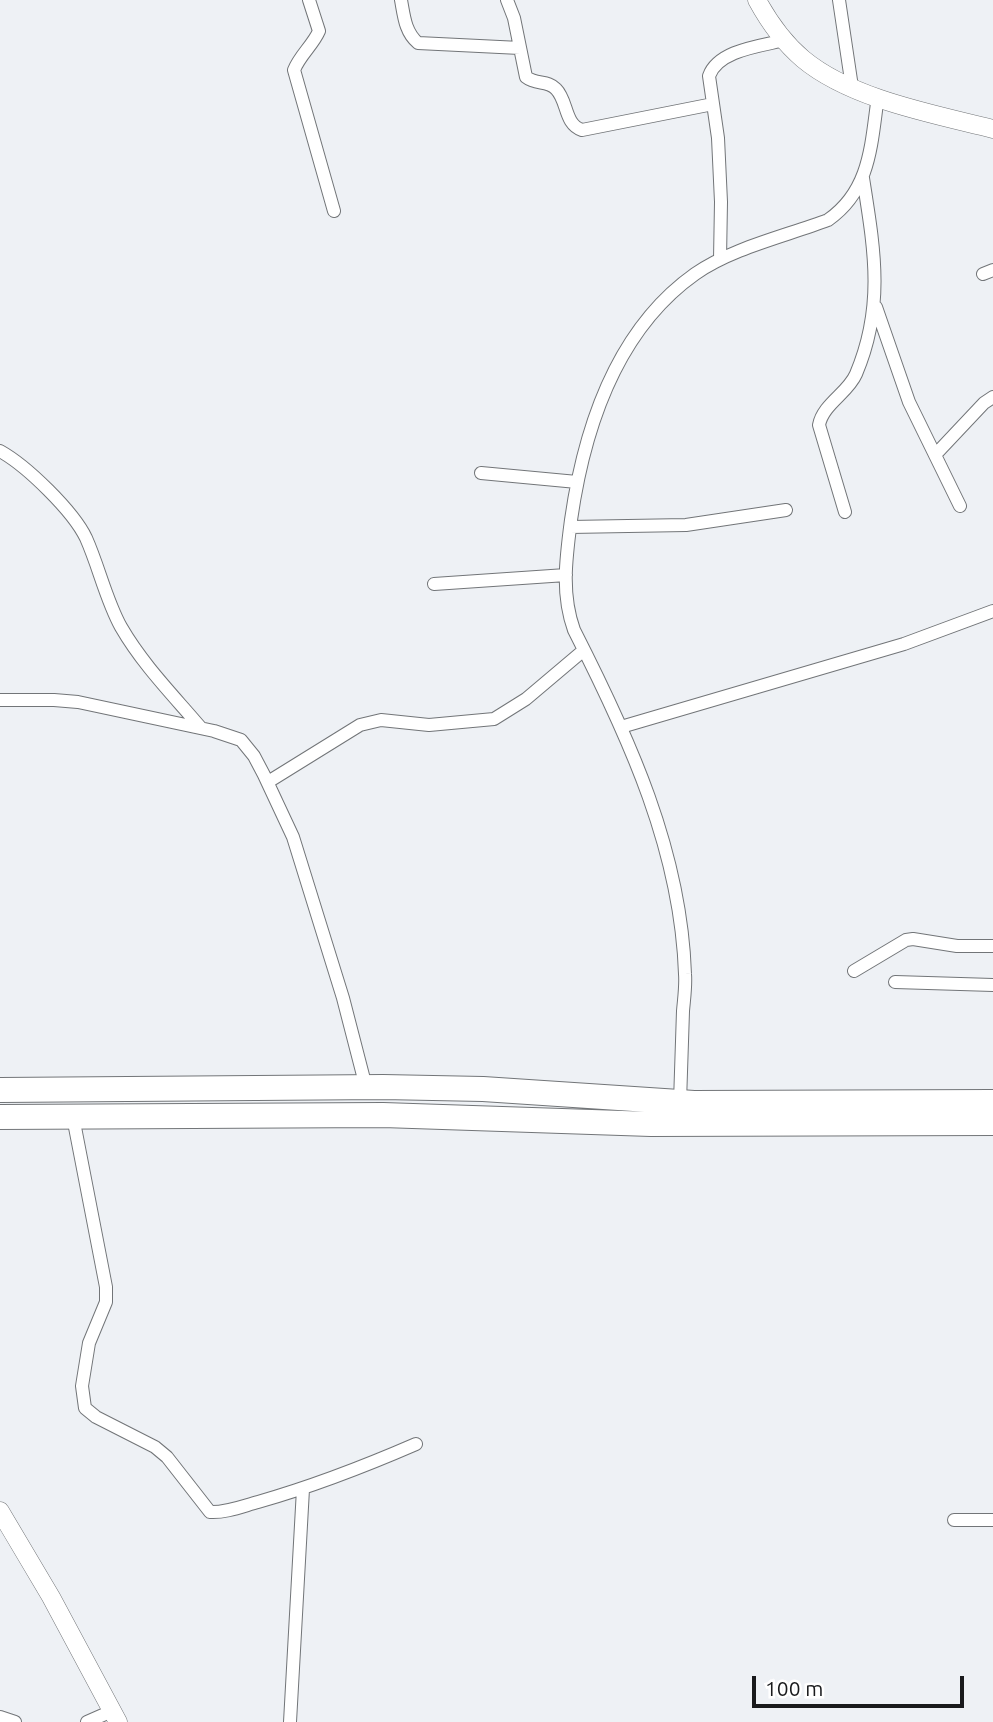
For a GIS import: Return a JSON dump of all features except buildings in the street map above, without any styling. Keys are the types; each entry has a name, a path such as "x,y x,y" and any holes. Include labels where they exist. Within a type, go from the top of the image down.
{"highway":[{"path":"374,1087 383,1115"},
{"path":"0,1090 374,1087 483,1089 680,1102 797,1105 993,1102"},
{"path":"0,1117 383,1115 652,1124 993,1123"}],"main road":[{"path":"757,0 772,26 803,59 840,83 993,129"},
{"path":"0,1511 51,1597 115,1716"}],"street":[{"path":"309,0 319,31 294,70 334,211"},
{"path":"401,0 406,26 411,37 418,43 520,48"},
{"path":"507,0 526,77 531,81 548,83 558,90 572,123 583,130 713,104"},
{"path":"839,0 852,87"},
{"path":"720,259 718,138 709,76 711,69 719,61 785,40"},
{"path":"680,1102 685,976 681,929 656,816 621,727 567,609 566,575 577,482 597,410 634,337 680,286 720,259 828,220 839,212 858,190 863,178 878,96"},
{"path":"845,512 819,425 821,416 855,378 875,305 876,271 863,178"},
{"path":"875,305 909,402 960,506"},
{"path":"935,455 976,411 993,397"},
{"path":"0,452 29,472 76,521 120,625 142,660 201,728"},
{"path":"481,473 577,482"},
{"path":"570,527 686,525 786,510"},
{"path":"434,584 566,575"},
{"path":"621,727 904,644 993,611"},
{"path":"268,782 360,725 381,720 429,725 494,719 526,699 584,650"},
{"path":"0,699 78,702 201,728 241,740 254,756 268,782 293,837 374,1087"},
{"path":"854,971 906,940 945,945 993,946"},
{"path":"895,982 993,985"},
{"path":"73,1117 106,1287 106,1302 89,1343 82,1386 85,1408 96,1417 155,1447 167,1457 210,1512 226,1511 303,1489 416,1444"},
{"path":"290,1722 303,1489"},
{"path":"954,1520 993,1520"},
{"path":"87,1722 115,1716"},
{"path":"0,1717 15,1722"}]}
